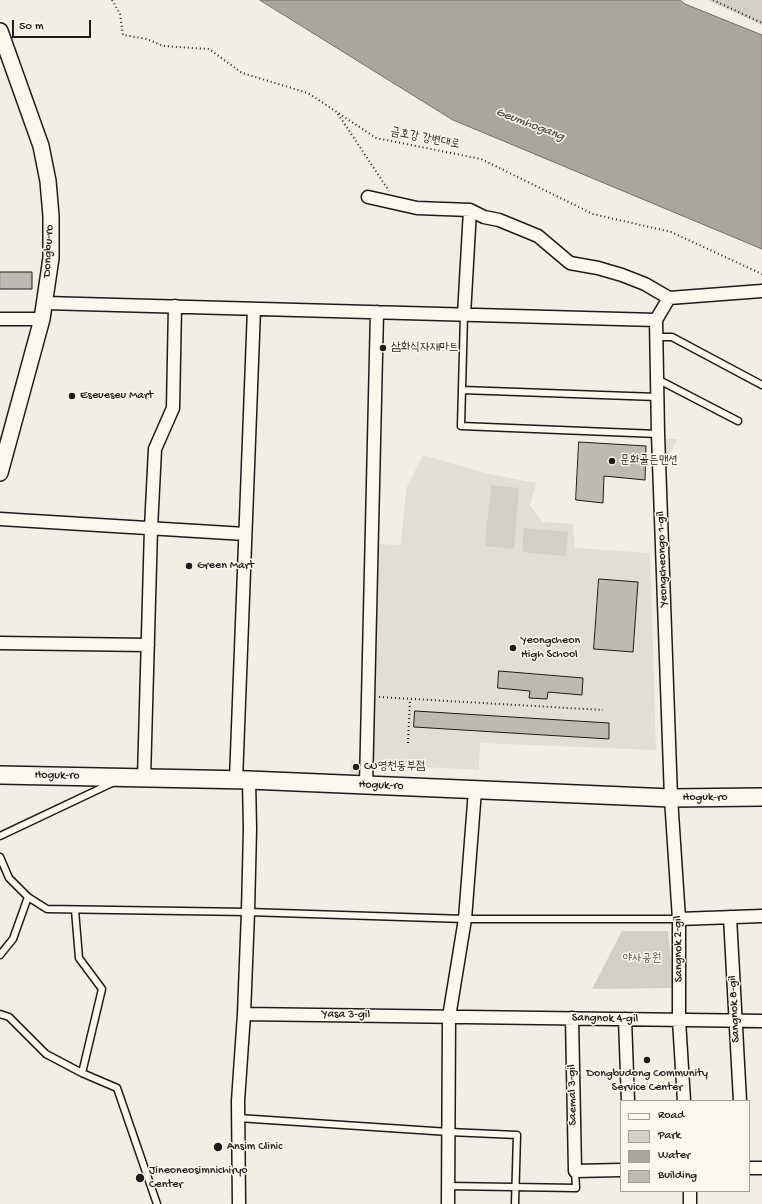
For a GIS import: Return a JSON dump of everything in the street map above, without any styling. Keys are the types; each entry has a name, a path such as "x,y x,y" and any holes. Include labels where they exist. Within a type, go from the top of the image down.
{"main road":[{"name":"Hoguk-ro","path":"0,775 242,780 671,798 762,797"}],"street":[{"name":"Dongbu-ro","path":"0,31 41,146 48,181 51,216 51,258 42,320 0,473"},
{"path":"368,197 417,208 470,210 484,217 499,220 538,236 570,263 598,268 622,275 645,284 669,298 762,291"},
{"path":"464,314 470,210"},
{"path":"45,303 656,320 669,298"},
{"path":"144,778 151,528 155,449 173,408 175,306"},
{"path":"239,1204 238,1101 244,1014 250,829 242,780 245,534 254,309"},
{"path":"366,785 377,312"},
{"path":"0,320 42,320"},
{"name":"Yeongcheongo 1-gil","path":"656,320 658,434 671,798"},
{"path":"0,519 245,534"},
{"path":"0,642 148,645"},
{"path":"448,1204 449,1017 465,919 475,790"},
{"name":"Sangnok 2-gil","path":"671,798 679,919 679,1020 684,1100"},
{"path":"679,919 762,916"},
{"name":"Sangnok 8-gil","path":"730,917 740,1100"},
{"name":"Yasa 3-gil","path":"244,1014 449,1017"},
{"name":"Sangnok 4-gil","path":"449,1017 762,1021"},
{"name":"Saemal 3-gil","path":"572,1018 575,1171"},
{"path":"625,1019 628,1100"},
{"path":"750,1168 762,1168"},
{"path":"575,1171 620,1170"},
{"path":"690,1192 690,1204"}],"lane":[{"path":"464,314 461,426 658,434"},
{"path":"656,337 672,336 762,384"},
{"path":"657,379 738,421"},
{"path":"462,390 657,397"},
{"path":"0,836 123,778"},
{"path":"0,857 9,878 28,897 47,909 248,912 465,919 679,919"},
{"path":"0,955 13,939 28,897"},
{"path":"75,910 79,958 102,989 82,1073"},
{"path":"0,1014 9,1017 46,1054 82,1073 117,1088 157,1204"},
{"path":"238,1118 517,1135 514,1204"},
{"path":"448,1186 576,1188 575,1171"}],"path":[{"name":"금호강 강변대로","path":"112,0 120,14 123,35 147,39 163,46 209,49 242,73 308,93 376,138 482,159 593,214 671,232 762,274"},
{"path":"713,0 762,23"},
{"path":"337,113 397,203"},
{"path":"368,696 603,710"},
{"path":"408,743 410,699"}],"shaded area":[{"path":"664,439 678,439 665,462"},
{"name":"Yeongcheon High School","path":"423,455 489,474 536,483 530,505 542,522 573,524 575,548 650,553 656,750 480,743 479,770 368,764 376,544 401,545 406,489"},
{"name":"CU영천동부점","path":"351,760 361,761 360,774 350,773"}],"green space":[{"path":"708,0 762,0 762,25"},
{"path":"491,485 519,488 514,549 485,546"},
{"path":"524,528 568,532 566,556 522,552"},
{"name":"야사공원","path":"622,931 668,931 674,988 592,989"}],"water":[{"name":"Geumhogang","path":"260,0 680,0 685,4 762,35 762,249 453,120"}],"building":[{"path":"0,272 32,272 32,289 0,289"},
{"name":"문화골든맨션","path":"579,442 646,446 645,480 604,476 603,503 576,500"},
{"path":"599,579 638,582 633,652 594,649"},
{"path":"499,671 583,678 582,695 548,692 547,699 529,698 530,691 498,688"},
{"path":"415,711 609,723 609,739 414,727"}],"place":[{"name":"삼화식자재마트","path":"383,348"},
{"name":"Eseueseu Mart","path":"72,396"},
{"name":"문화골든맨션","path":"612,461"},
{"name":"Green Mart","path":"189,566"},
{"name":"Yeongcheon High School","path":"513,648"},
{"name":"CU영천동부점","path":"356,767"},
{"name":"Dongbudong Community Service Center","path":"647,1060"},
{"name":"Ansim Clinic","path":"218,1147"},
{"name":"Jineoneosimnichiryo Center","path":"140,1178"}]}
